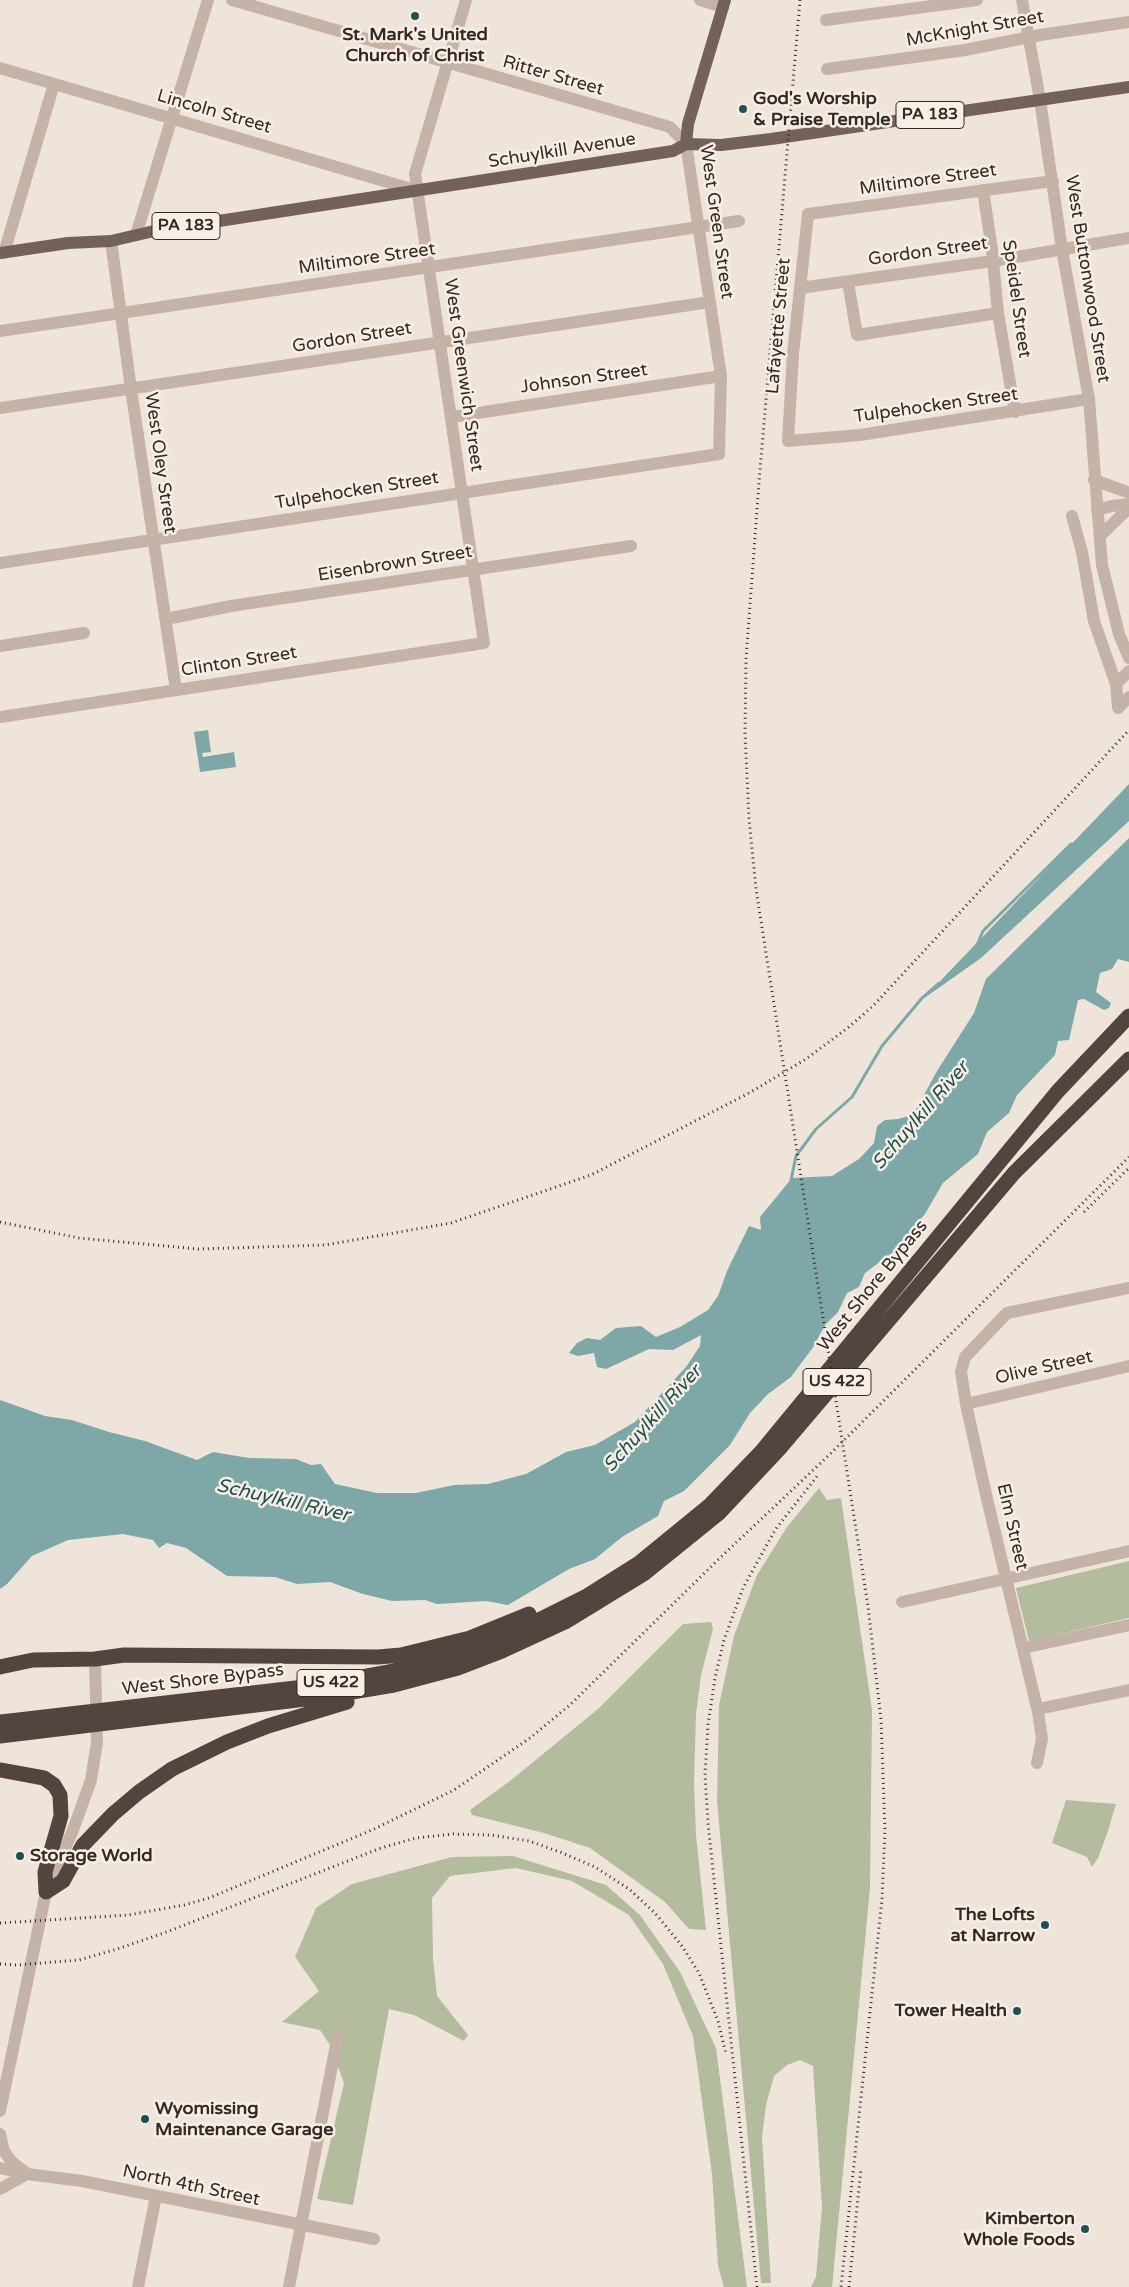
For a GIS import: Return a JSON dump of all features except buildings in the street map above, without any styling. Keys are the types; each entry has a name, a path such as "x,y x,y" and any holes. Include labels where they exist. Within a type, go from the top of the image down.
{"highway":[{"name":"West Shore Bypass","path":"0,1722 312,1686 405,1669 458,1654 511,1634 585,1597 639,1563 710,1505 761,1452 1051,1098 1129,1016"},
{"name":"West Shore Bypass","path":"0,1736 322,1697 376,1688 458,1668 502,1651 565,1622 645,1573 718,1514 781,1447 1014,1173 1129,1059"},
{"path":"0,1667 33,1660 95,1659 124,1655 349,1658 401,1654 470,1638 495,1629 639,1563"},
{"path":"46,1892 63,1881 83,1845 113,1814 156,1779 180,1764 227,1742 268,1726 338,1703 437,1682 502,1651"},
{"path":"0,1770 44,1778 54,1785 60,1795 61,1816 45,1872 46,1892"}],"main road":[{"name":"West Green Street","path":"686,144 688,124 724,3"},
{"name":"Schuylkill Avenue","path":"2,253 68,243 111,241 136,235 672,151 686,144 721,145 1129,87"}],"street":[{"path":"136,235 208,0"},
{"name":"Ritter Street","path":"232,0 670,128 686,144"},
{"name":"West Greenwich Street","path":"466,0 415,174 484,643"},
{"path":"700,0 724,3"},
{"path":"826,20 977,0"},
{"name":"West Buttonwood Street","path":"1022,0 1040,100 1062,249 1089,399 1102,565 1117,627 1129,658"},
{"name":"McKnight Street","path":"827,69 965,50 1029,37 1129,22"},
{"name":"Lincoln Street","path":"0,68 418,191"},
{"path":"2,253 54,84"},
{"name":"West Green Street","path":"686,144 721,376 720,454"},
{"name":"Miltimore Street","path":"808,214 1053,181"},
{"name":"Speidel Street","path":"983,190 998,313 1015,412"},
{"name":"Lafayette Street","path":"788,441 790,386 808,214"},
{"name":"Miltimore Street","path":"0,331 739,221"},
{"name":"Gordon Street","path":"800,288 993,261 1129,238"},
{"name":"West Oley Street","path":"111,241 176,690"},
{"path":"848,282 857,335 998,313"},
{"name":"Gordon Street","path":"0,408 710,302"},
{"name":"Johnson Street","path":"451,417 721,376"},
{"name":"Tulpehocken Street","path":"788,441 847,436 1015,412 1089,399"},
{"name":"Tulpehocken Street","path":"0,562 720,454"},
{"path":"1094,480 1129,499"},
{"path":"1097,504 1129,499"},
{"path":"1100,536 1129,499"},
{"path":"1072,516 1082,552 1094,621 1116,684 1118,708 1129,697"},
{"name":"Eisenbrown Street","path":"166,619 232,606 631,546"},
{"path":"0,646 84,634"},
{"name":"Clinton Street","path":"0,717 484,643"},
{"path":"1116,684 1129,671"},
{"name":"Elm Street","path":"1037,1763 1042,1731 1038,1709 966,1404 961,1372 966,1357 1007,1313 1129,1288"},
{"name":"Olive Street","path":"966,1404 1129,1366"},
{"path":"902,1602 1129,1551"},
{"path":"1023,1648 1129,1625"},
{"path":"0,2111 46,1892 85,1800 91,1780 96,1742 95,1659"},
{"path":"1038,1709 1129,1690"},
{"path":"289,2287 338,2035"},
{"path":"0,2134 4,2151 12,2162 27,2174 0,2189"},
{"name":"North 4th Street","path":"0,2168 27,2174 82,2181 374,2239"},
{"path":"138,2287 156,2196"}],"green space":[{"path":"819,1488 827,1500 841,1498 872,1710 870,1888 832,2287 811,2287 816,2277 822,2207 813,2066 800,2060 787,2065 774,2076 766,2105 762,2137 771,2283 761,2283 717,1801 719,1705 734,1636 757,1575 787,1527"},
{"path":"1129,1561 1129,1618 1029,1641 1016,1588"},
{"path":"711,1622 713,1629 701,1675 696,1714 694,1783 696,1835 706,1930 689,1929 665,1902 590,1848 544,1833 472,1815 470,1810 510,1781 598,1709 683,1624"},
{"path":"1066,1800 1116,1804 1098,1858 1092,1867 1087,1857 1052,1843"},
{"path":"513,1856 606,1885 640,1915 680,1972 716,2048 747,2287 724,2287 718,2266 712,2174 693,2036 663,1964 629,1915 572,1881 516,1868 450,1876 432,1898 433,1958 437,1996 468,2035 464,2041 414,2015 389,2009 353,2205 317,2199 344,2083 330,2045 320,2030 282,2022 319,1991 295,1957 316,1908 352,1884 452,1857"}],"water":[{"path":"208,730 211,752 202,753 203,757 234,752 236,767 200,772 194,732"},
{"path":"1129,784 1129,821 981,958 923,999"},
{"name":"Schuylkill River","path":"1129,838 1129,962 1118,959 1112,969 1100,973 1096,992 1111,1003 1109,1008 1104,1010 1084,999 1078,1000 1069,1040 1058,1041 1055,1055 1017,1095 1009,1113 987,1132 978,1154 943,1183 925,1214 892,1253 865,1273 859,1287 847,1293 838,1312 825,1325 814,1346 791,1377 768,1394 750,1413 730,1445 684,1491 664,1501 658,1516 622,1537 595,1559 569,1569 508,1605 486,1601 437,1604 425,1600 392,1601 363,1594 330,1582 297,1584 275,1577 227,1576 186,1548 167,1543 159,1548 153,1540 123,1534 68,1540 32,1556 7,1584 0,1589 0,1400 45,1416 72,1420 145,1441 197,1460 213,1452 249,1458 296,1459 311,1465 321,1464 335,1484 377,1493 416,1493 454,1485 488,1484 526,1474 566,1452 595,1445 635,1422 686,1367 700,1346 701,1335 673,1350 649,1349 606,1369 597,1367 594,1353 578,1356 569,1353 577,1343 587,1338 600,1340 616,1328 641,1326 656,1337 680,1327 708,1310 718,1296 727,1271 749,1226 761,1230 760,1217 792,1178 832,1176 859,1159 874,1143 877,1126 885,1120 913,1115 937,1071 974,1013 986,979"}],"waterway":[{"path":"977,945 983,931 1071,844"},
{"path":"791,1180 796,1156 816,1129 852,1097 882,1046 922,998 939,983"}],"railway":[{"path":"800,0 759,482 746,659 745,733 749,819 756,889 868,1606 881,1719 885,1831 882,1899 841,2287"},
{"path":"0,1222 79,1238 198,1249 325,1245 451,1223 591,1175 751,1092 806,1059 849,1027 873,1006 1129,730"},
{"path":"0,1923 128,1915 184,1905 209,1898 372,1830 454,1790 530,1738 571,1704 723,1555 826,1458 1129,1157"},
{"path":"1084,1212 1129,1168"},
{"path":"757,2287 708,1823 705,1775 708,1725 715,1678 724,1640 743,1588 775,1530 818,1475"},
{"path":"0,1964 17,1965 79,1960 164,1933 381,1848 416,1838 453,1834 491,1835 529,1841 595,1867 629,1889 655,1913 682,1946 699,1973 718,2021 726,2054"},
{"path":"849,2287 861,2168"}],"place":[{"name":"St. Mark's United Church of Christ","path":"415,16"},
{"name":"God's Worship & Praise Temple","path":"743,109"},
{"name":"Storage World","path":"20,1856"},
{"name":"The Lofts at Narrow","path":"1045,1925"},
{"name":"Tower Health","path":"1017,2011"},
{"name":"Wyomissing Maintenance Garage","path":"145,2119"},
{"name":"Kimberton Whole Foods","path":"1085,2229"}]}
